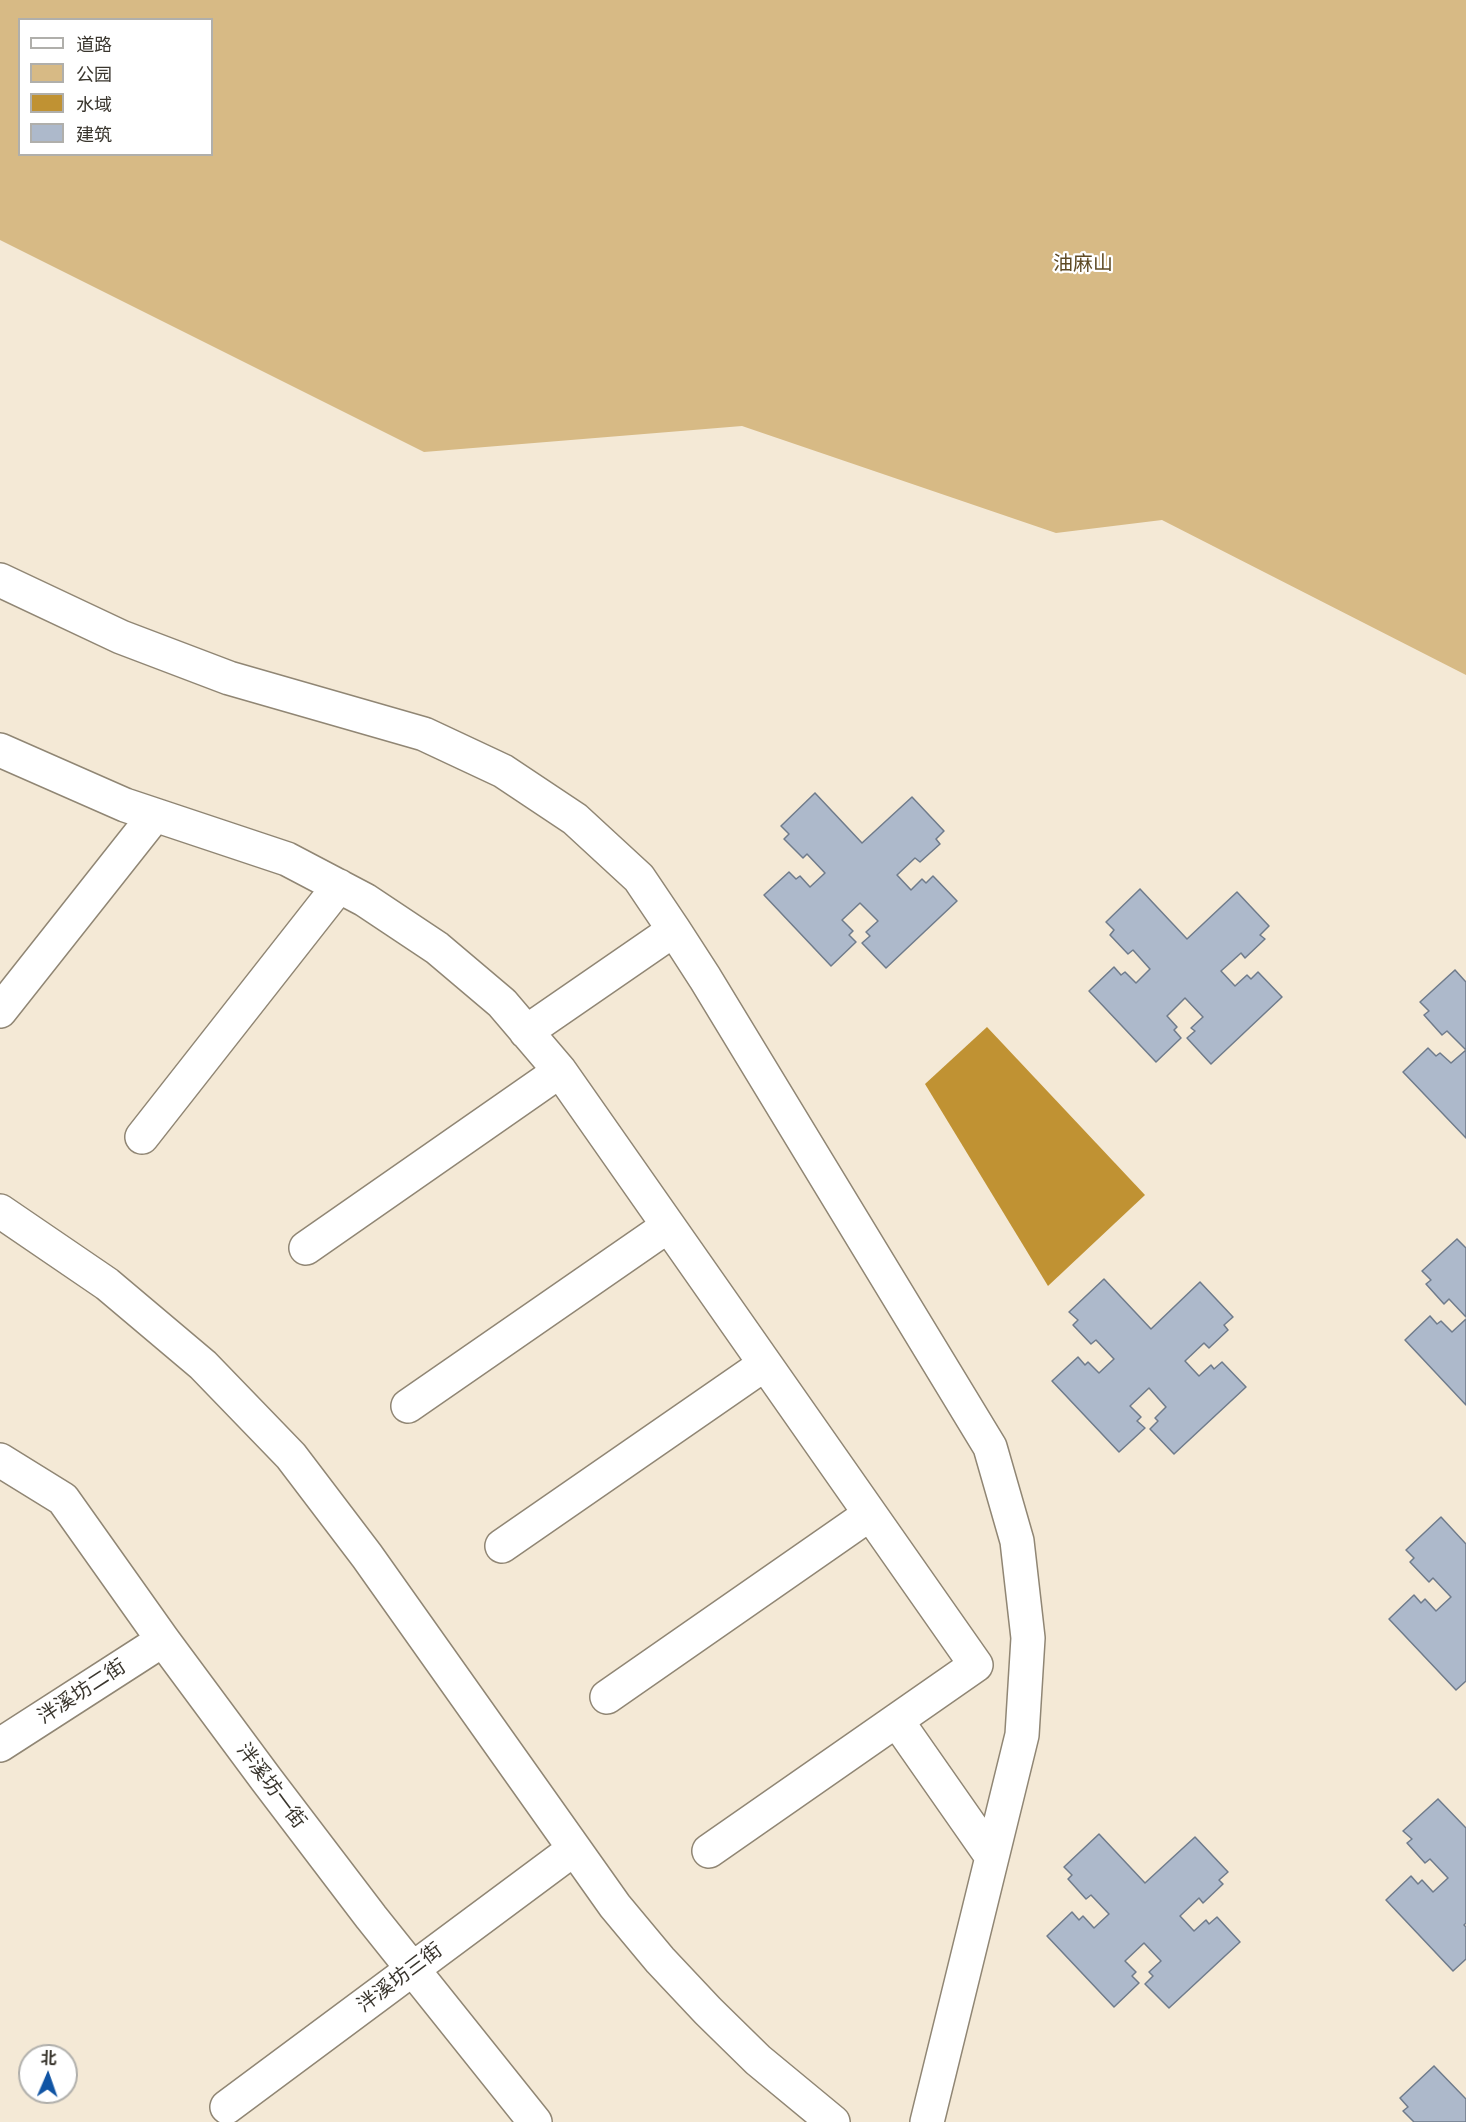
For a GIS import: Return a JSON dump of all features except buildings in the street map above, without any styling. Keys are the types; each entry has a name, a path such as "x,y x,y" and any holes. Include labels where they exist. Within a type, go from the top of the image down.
{"street":[{"path":"0,580 120,637 229,678 424,734 503,771 575,819 639,878 674,930 990,1448 1017,1541 1028,1638 1022,1735 927,2122"},
{"path":"0,750 125,805 287,860 339,886 365,900 437,948 502,1004 560,1071 976,1665 709,1851"},
{"path":"0,1011 155,815"},
{"path":"142,1137 339,886"},
{"path":"526,1032 674,930"},
{"path":"306,1248 560,1071"},
{"path":"0,1211 107,1284 186,1350 291,1456 367,1556 615,1906 660,1960 708,2011 758,2060 833,2122"},
{"path":"408,1406 668,1226"},
{"path":"502,1546 765,1364"},
{"name":"泮溪坊一街","path":"0,1460 63,1499 163,1640 266,1779 412,1969 536,2122"},
{"path":"607,1697 870,1514"},
{"name":"泮溪坊二街","path":"0,1745 163,1640"},
{"path":"897,1721 992,1857"},
{"name":"泮溪坊三街","path":"226,2107 574,1849"}],"green space":[{"name":"油麻山","path":"0,0 1466,0 1466,675 1162,520 1056,533 742,426 424,452 0,240"}],"water":[{"path":"987,1027 1145,1195 1048,1286 925,1084"}]}
